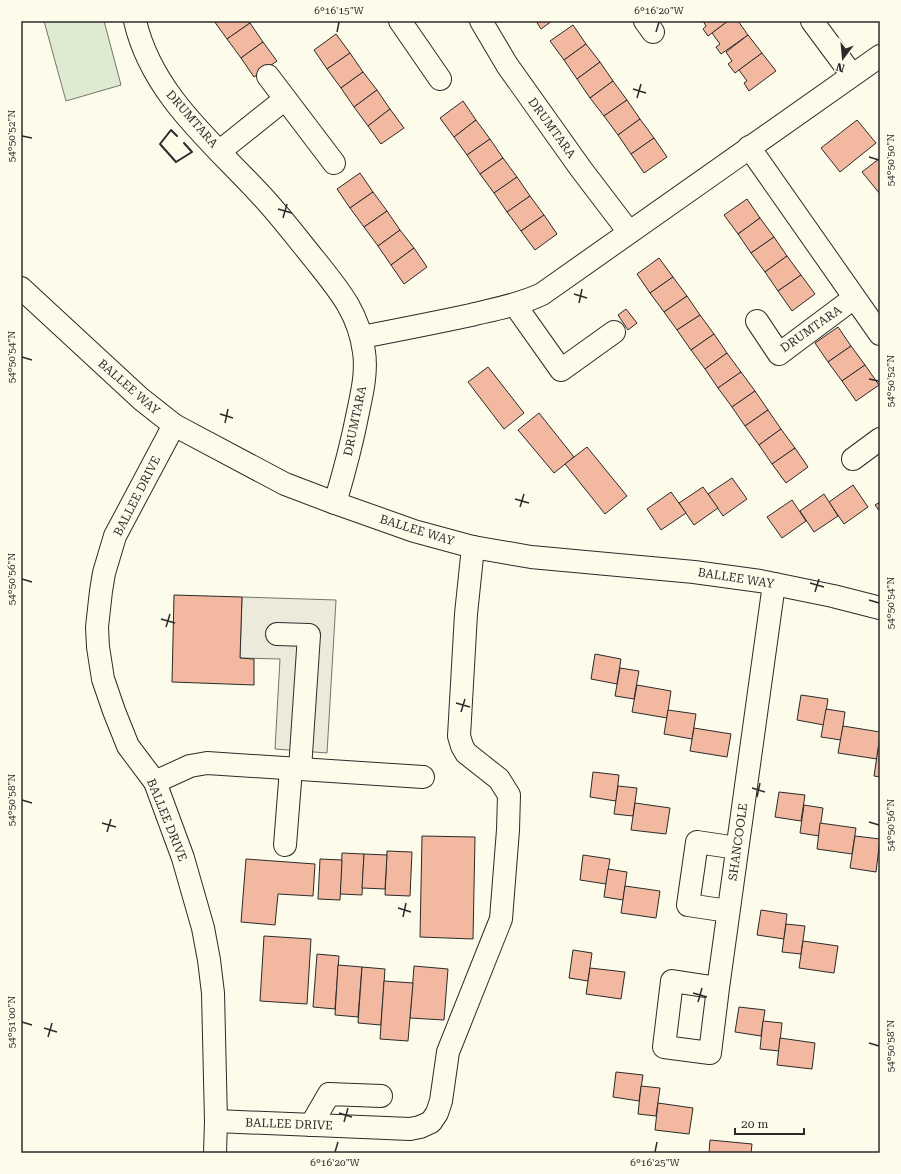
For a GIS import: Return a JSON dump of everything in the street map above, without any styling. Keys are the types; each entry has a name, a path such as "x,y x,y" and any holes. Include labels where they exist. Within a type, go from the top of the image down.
{"street":[{"name":"DRUMTARA","path":"135,21 150,64 178,107 280,217 340,292 355,317 362,337 365,370 352,441 335,503"},
{"path":"400,21 440,79"},
{"name":"DRUMTARA","path":"481,21 507,65 581,168 630,232"},
{"path":"812,21 852,75"},
{"path":"362,337 515,305 542,294 880,56"},
{"path":"268,76 334,163"},
{"name":"DRUMTARA","path":"220,152 285,99"},
{"name":"DRUMTARA","path":"749,147 880,334"},
{"name":"BALLEE WAY","path":"21,288 141,399 174,425 285,484 335,503 414,531 473,547 531,557 694,572 774,584 880,608"},
{"name":"DRUMTARA","path":"757,321 779,354 854,298"},
{"path":"515,305 560,370 614,332"},
{"name":"BALLEE DRIVE","path":"174,425 115,536 104,573 97,627 103,679 114,711 128,746 155,782 183,858 203,928 209,960 212,993 216,1153"},
{"path":"853,459 880,439"},
{"name":"BALLEE DRIVE","path":"216,1121 410,1129 426,1125 431,1122 437,1113 441,1101 448,1052 501,919 510,803 507,790 502,781 466,753 459,736 466,614 473,547"},
{"name":"SHANCOOLE","path":"718,988 672,981 664,1047 710,1053 728,911 774,584"},
{"path":"277,634 309,635 296,769 285,845"},
{"path":"155,782 190,766 206,763 423,777"},
{"path":"728,911 688,905 697,842 737,848"},
{"path":"312,1125 329,1094 381,1096"}],"green space":[{"path":"44,21 104,21 121,85 66,101"}],"shaded area":[{"path":"242,597 336,600 327,753 275,749 280,659 240,658"}],"building":[{"path":"214,21 249,21 250,23 227,39"},
{"path":"536,21 552,21 541,29"},
{"path":"703,21 728,21 708,36 703,29 706,26"},
{"path":"728,21 738,21 748,35 721,54 716,47 720,44 712,33"},
{"path":"250,23 263,42 241,58 227,39"},
{"path":"573,25 586,44 564,60 550,41"},
{"path":"336,34 350,53 327,69 314,50"},
{"path":"748,35 762,53 735,73 728,64 732,61 726,52"},
{"path":"263,42 277,61 254,77 241,58"},
{"path":"586,44 600,62 577,79 564,60"},
{"path":"350,53 363,72 341,88 327,69"},
{"path":"762,53 776,71 749,91 744,83 747,81 739,70"},
{"path":"600,62 613,81 590,98 577,79"},
{"path":"363,72 377,90 354,107 341,88"},
{"path":"613,81 627,100 604,116 590,98"},
{"path":"377,90 390,109 368,126 354,107"},
{"path":"627,100 640,119 618,135 604,116"},
{"path":"463,101 476,120 454,137 440,118"},
{"path":"390,109 404,128 381,144 368,126"},
{"path":"640,119 654,138 631,154 618,135"},
{"path":"476,120 490,139 467,155 454,137"},
{"path":"857,120 876,143 840,172 821,148"},
{"path":"654,138 667,157 644,173 631,154"},
{"path":"490,139 503,158 480,174 467,155"},
{"path":"503,158 517,177 494,193 480,174"},
{"path":"880,158 880,194 862,172"},
{"path":"360,173 373,192 350,208 337,189"},
{"path":"517,177 530,196 507,212 494,193"},
{"path":"373,192 387,211 364,227 350,208"},
{"path":"530,196 544,215 521,231 507,212"},
{"path":"747,199 760,218 738,234 724,215"},
{"path":"387,211 400,230 378,246 364,227"},
{"path":"544,215 557,234 535,250 521,231"},
{"path":"760,218 774,237 751,253 738,234"},
{"path":"400,230 414,248 391,265 378,246"},
{"path":"774,237 787,256 765,272 751,253"},
{"path":"414,248 427,267 404,284 391,265"},
{"path":"787,256 801,275 778,291 765,272"},
{"path":"659,258 673,277 650,293 637,274"},
{"path":"801,275 815,294 792,311 778,291"},
{"path":"673,277 687,296 664,312 650,293"},
{"path":"687,296 700,315 677,330 664,312"},
{"path":"626,309 637,323 628,330 618,315"},
{"path":"700,315 714,334 691,350 677,330"},
{"path":"838,327 851,346 828,362 815,343"},
{"path":"714,334 727,353 705,369 691,350"},
{"path":"851,346 865,365 842,381 828,362"},
{"path":"727,353 741,372 718,388 705,369"},
{"path":"865,365 879,385 856,401 842,381"},
{"path":"488,367 524,413 504,429 468,382"},
{"path":"741,372 755,391 732,407 718,388"},
{"path":"755,391 768,410 745,426 732,407"},
{"path":"768,410 781,429 759,445 745,426"},
{"path":"539,413 574,457 554,473 518,430"},
{"path":"781,429 795,448 772,464 759,445"},
{"path":"587,447 627,496 605,514 565,464"},
{"path":"795,448 808,467 786,483 772,464"},
{"path":"732,478 747,499 723,516 708,494"},
{"path":"853,485 868,507 844,524 829,502"},
{"path":"703,487 718,508 694,525 679,503"},
{"path":"671,492 686,513 661,530 647,509"},
{"path":"824,494 838,516 814,532 800,511"},
{"path":"792,500 806,521 782,538 767,517"},
{"path":"880,502 880,512 875,505"},
{"path":"174,595 242,597 240,658 254,659 254,685 172,682"},
{"path":"595,654 621,659 617,684 591,679"},
{"path":"620,668 639,671 634,699 615,696"},
{"path":"637,685 671,691 667,718 632,712"},
{"path":"801,695 828,699 824,725 797,720"},
{"path":"826,709 845,712 841,740 821,737"},
{"path":"668,710 696,714 692,739 664,734"},
{"path":"843,726 880,732 877,759 838,753"},
{"path":"694,728 731,734 727,757 690,751"},
{"path":"878,749 880,750 880,777 874,776"},
{"path":"593,772 619,775 616,801 590,797"},
{"path":"618,786 637,788 633,816 614,814"},
{"path":"779,792 805,795 801,821 775,817"},
{"path":"635,803 670,808 666,834 631,830"},
{"path":"804,805 823,808 819,836 800,833"},
{"path":"820,823 856,828 852,854 817,849"},
{"path":"422,836 475,837 473,939 420,937"},
{"path":"855,836 880,839 876,872 850,868"},
{"path":"387,851 412,852 410,896 385,895"},
{"path":"342,853 364,854 362,895 340,894"},
{"path":"364,854 387,855 385,889 362,888"},
{"path":"583,855 610,859 606,884 580,880"},
{"path":"246,859 315,864 313,896 278,894 275,925 241,922"},
{"path":"320,859 342,860 340,900 318,899"},
{"path":"608,869 627,872 623,900 604,897"},
{"path":"625,886 660,891 656,918 621,913"},
{"path":"761,910 787,914 784,939 757,935"},
{"path":"786,924 805,926 801,954 782,952"},
{"path":"264,936 311,939 307,1004 260,1001"},
{"path":"803,941 838,946 834,973 799,968"},
{"path":"573,950 592,953 588,981 569,978"},
{"path":"317,954 339,956 335,1009 313,1007"},
{"path":"338,965 362,967 358,1017 335,1015"},
{"path":"414,966 448,969 444,1020 410,1018"},
{"path":"362,967 385,969 381,1025 358,1023"},
{"path":"590,968 625,972 621,999 586,994"},
{"path":"384,981 413,983 408,1041 380,1039"},
{"path":"739,1007 765,1010 761,1036 735,1032"},
{"path":"763,1021 782,1023 779,1051 760,1049"},
{"path":"780,1038 815,1043 812,1069 777,1065"},
{"path":"616,1072 643,1075 639,1101 613,1097"},
{"path":"641,1086 660,1088 656,1116 638,1114"},
{"path":"658,1103 693,1108 689,1134 655,1130"},
{"path":"710,1140 752,1144 751,1153 709,1153"}],"wall":[{"path":"177,136 171,130 160,144 176,162 192,152 184,143"}]}
